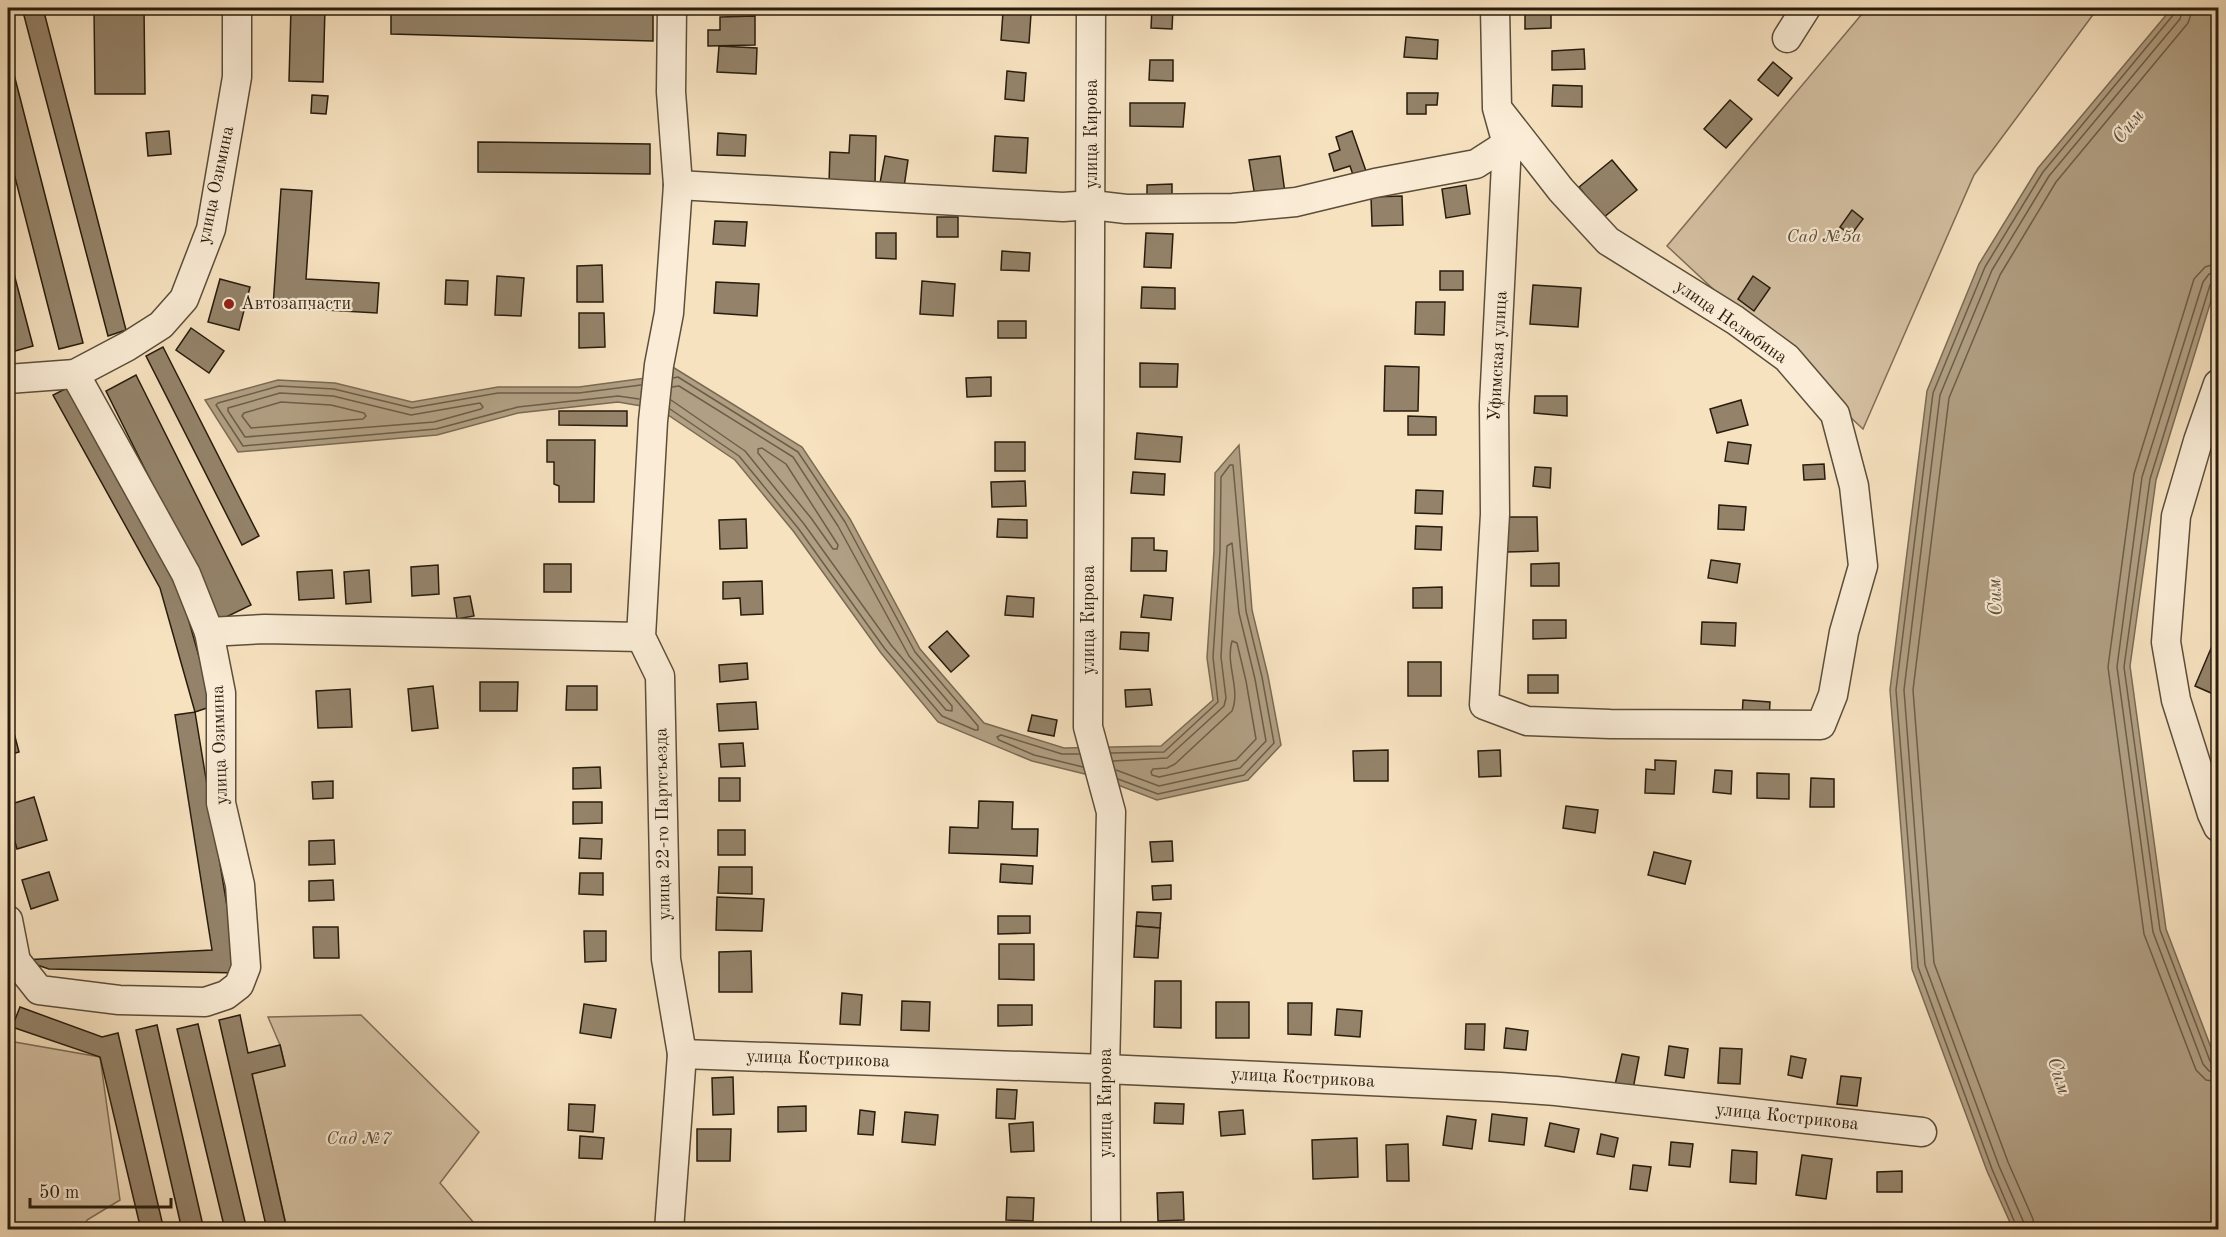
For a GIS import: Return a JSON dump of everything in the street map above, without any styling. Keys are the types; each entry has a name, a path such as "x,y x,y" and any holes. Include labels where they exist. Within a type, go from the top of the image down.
{"street":[{"name":"улица Озимина","path":"8,379 75,374 128,346 161,325 184,299 211,230 237,77 237,8"},
{"path":"672,8 671,92 678,185 1063,207 1092,205 1126,209 1233,208 1296,202 1375,183 1476,164 1507,144"},
{"name":"улица Кирова","path":"1091,8 1089,727 1111,812 1105,1069 1107,1230"},
{"name":"Уфимская улица","path":"1484,705 1495,514 1494,405 1507,144 1497,108 1495,8"},
{"path":"1787,38 1806,8"},
{"name":"улица Нелюбина","path":"1484,705 1527,721 1610,724 1821,725 1833,695 1844,632 1863,566 1854,486 1835,414 1787,358 1735,320 1608,241 1561,190 1497,108"},
{"name":"улица 22-го Партсъезда","path":"669,1230 682,1054 666,959 660,676 641,637 653,421 659,365 669,313 678,185"},
{"name":"улица Озимина","path":"8,920 16,961 39,990 119,1000 205,1002 226,995 239,985 246,967 240,885 221,803 221,693 209,632 186,573 75,374"},
{"path":"2218,384 2176,516 2166,642 2176,700 2218,827"},
{"path":"209,632 265,629 641,637"},
{"name":"улица Кострикова","path":"682,1054 1105,1069 1556,1091 1922,1132"}],"green space":[{"name":"Сад №5а","path":"1867,8 2098,8 1974,175 1863,429 1667,246"},
{"name":"Сад №7","path":"361,1015 479,1132 440,1183 479,1229 287,1229 252,1074 285,1065 280,1045 268,1017"},
{"path":"8,1039 100,1057 120,1200 87,1220 84,1229 8,1229"}],"water":[{"name":"Сим","path":"2172,8 2218,8 2218,278 2156,480 2130,666 2166,929 2218,1066 2218,1229 2013,1229 1987,1171 1912,969 1890,690 1927,391 1979,264 2038,168"},
{"path":"671,366 802,447 850,519 920,649 984,723 1064,748 1161,746 1213,700 1207,658 1214,551 1215,473 1239,445 1252,610 1281,745 1248,780 1157,800 1097,777 1032,761 938,722 881,653 794,532 735,460 659,409 618,402 518,413 437,435 238,452 205,400 278,380 335,383 412,402 498,387 579,387 668,375"}],"building":[{"path":"22,8 43,8 126,330 108,336"},
{"path":"94,8 144,8 145,94 95,94"},
{"path":"291,8 325,8 323,82 289,81"},
{"path":"391,8 653,9 653,41 391,34"},
{"path":"1152,8 1173,8 1172,29 1151,28"},
{"path":"1525,8 1551,8 1551,28 1525,29"},
{"path":"1003,12 1031,14 1029,43 1001,40"},
{"path":"755,16 755,45 708,46 708,30 720,30 720,17"},
{"path":"1406,37 1438,40 1437,59 1404,57"},
{"path":"719,46 757,48 756,74 717,72"},
{"path":"1584,49 1585,69 1552,70 1552,51"},
{"path":"8,51 83,343 59,349 8,150"},
{"path":"1150,60 1173,60 1173,81 1149,80"},
{"path":"1773,62 1792,78 1778,96 1758,80"},
{"path":"1007,71 1026,73 1024,101 1005,99"},
{"path":"1553,85 1582,86 1582,107 1552,106"},
{"path":"1407,93 1438,93 1437,105 1426,105 1426,114 1407,114"},
{"path":"312,95 328,96 326,114 311,113"},
{"path":"1730,100 1752,119 1726,148 1704,129"},
{"path":"1130,103 1185,103 1183,127 1130,126"},
{"path":"169,131 171,154 148,156 146,133"},
{"path":"1352,131 1366,171 1353,175 1350,166 1334,171 1329,154 1340,150 1336,137"},
{"path":"718,133 746,135 745,156 717,155"},
{"path":"850,135 876,136 875,184 829,183 830,152 849,153"},
{"path":"995,136 1028,138 1026,173 993,171"},
{"path":"478,142 650,144 650,174 478,172"},
{"path":"885,156 908,160 904,187 880,183"},
{"path":"1280,156 1285,193 1255,197 1249,160"},
{"path":"1612,160 1637,190 1603,218 1579,187"},
{"path":"1172,184 1172,200 1147,201 1147,185"},
{"path":"1466,185 1470,214 1446,218 1442,189"},
{"path":"281,189 312,191 306,279 379,283 377,313 273,307"},
{"path":"1402,196 1403,225 1372,226 1371,197"},
{"path":"1852,210 1863,219 1851,235 1840,227"},
{"path":"937,217 958,217 958,237 937,237"},
{"path":"715,221 747,222 745,246 713,244"},
{"path":"876,233 896,233 896,259 876,258"},
{"path":"1146,233 1173,234 1171,268 1144,267"},
{"path":"8,251 33,346 8,353"},
{"path":"1002,251 1030,253 1029,271 1001,270"},
{"path":"602,265 603,302 577,302 577,266"},
{"path":"1440,271 1463,271 1463,290 1440,290"},
{"path":"497,276 524,278 521,316 495,315"},
{"path":"1753,276 1770,288 1754,311 1738,299"},
{"name":"Автозапчасти","path":"220,279 250,287 239,330 208,322"},
{"path":"446,280 468,281 467,305 445,304"},
{"path":"922,281 955,284 953,316 920,314"},
{"path":"716,282 759,284 757,316 714,313"},
{"path":"1533,285 1581,288 1578,327 1530,324"},
{"path":"1142,287 1175,288 1175,309 1141,308"},
{"path":"1416,302 1445,302 1444,335 1415,334"},
{"path":"579,313 604,313 605,347 579,348"},
{"path":"998,321 1026,321 1026,338 998,338"},
{"path":"191,328 224,351 209,373 176,350"},
{"path":"163,347 259,536 242,545 146,356"},
{"path":"1140,363 1178,364 1177,387 1140,387"},
{"path":"1385,366 1419,367 1418,411 1384,411"},
{"path":"136,375 251,605 220,620 106,391"},
{"path":"991,377 991,396 967,397 966,378"},
{"path":"71,386 177,579 213,706 195,712 160,588 53,395"},
{"path":"1535,396 1567,396 1567,416 1534,413"},
{"path":"1741,400 1748,425 1717,433 1710,409"},
{"path":"559,411 627,411 627,426 559,425"},
{"path":"1408,416 1436,417 1436,435 1408,435"},
{"path":"1137,433 1182,437 1180,462 1135,459"},
{"path":"547,440 595,440 594,502 559,502 559,486 554,484 554,462 547,462"},
{"path":"995,442 1025,442 1025,471 995,471"},
{"path":"1728,442 1751,445 1748,464 1725,461"},
{"path":"1824,464 1825,479 1804,480 1803,465"},
{"path":"1535,467 1551,468 1550,488 1533,486"},
{"path":"1133,472 1165,474 1164,495 1131,493"},
{"path":"1025,481 1026,506 992,507 991,482"},
{"path":"1416,490 1443,491 1442,514 1415,513"},
{"path":"1719,505 1746,507 1744,530 1718,529"},
{"path":"1506,517 1537,517 1538,551 1507,552"},
{"path":"746,519 747,548 720,549 719,520"},
{"path":"998,519 1027,520 1027,538 997,537"},
{"path":"1416,526 1442,527 1441,550 1415,549"},
{"path":"1132,538 1154,538 1154,550 1167,551 1166,571 1131,571"},
{"path":"1711,560 1740,564 1737,583 1708,578"},
{"path":"1559,563 1559,586 1531,586 1531,564"},
{"path":"544,564 571,564 571,592 544,592"},
{"path":"438,565 439,594 412,596 411,567"},
{"path":"332,570 334,598 299,600 297,572"},
{"path":"369,570 371,602 346,604 344,572"},
{"path":"762,581 763,614 741,615 740,598 723,599 723,582"},
{"path":"1442,587 1442,608 1413,608 1413,588"},
{"path":"1144,595 1173,598 1171,620 1141,617"},
{"path":"470,596 474,616 457,619 454,598"},
{"path":"1007,596 1034,598 1033,617 1005,615"},
{"path":"1533,620 1566,620 1566,638 1533,639"},
{"path":"1702,622 1736,623 1735,646 1701,644"},
{"path":"947,631 969,656 951,672 929,647"},
{"path":"1121,632 1149,633 1148,651 1120,649"},
{"path":"2218,632 2218,696 2195,686"},
{"path":"1408,662 1441,662 1441,696 1408,696"},
{"path":"747,663 748,679 720,682 719,665"},
{"path":"1528,675 1558,675 1558,693 1528,693"},
{"path":"480,682 518,682 517,711 480,711"},
{"path":"433,686 438,728 412,731 408,689"},
{"path":"567,686 597,686 597,710 566,710"},
{"path":"350,689 352,727 318,728 316,691"},
{"path":"1150,689 1152,705 1126,707 1125,690"},
{"path":"1743,700 1770,702 1769,720 1742,718"},
{"path":"756,702 758,729 719,731 717,704"},
{"path":"8,710 19,752 8,755"},
{"path":"195,712 238,973 49,969 22,960 212,950 175,715"},
{"path":"1032,715 1057,720 1054,736 1028,731"},
{"path":"743,743 745,766 721,767 719,744"},
{"path":"1388,750 1388,781 1354,781 1353,751"},
{"path":"1500,750 1501,776 1479,777 1478,751"},
{"path":"1655,760 1676,761 1674,794 1645,793 1646,769 1655,770"},
{"path":"600,767 601,788 573,789 573,768"},
{"path":"1715,770 1732,771 1731,794 1713,792"},
{"path":"1757,773 1789,774 1789,799 1757,798"},
{"path":"719,778 740,778 740,801 719,801"},
{"path":"1811,778 1834,779 1834,807 1810,807"},
{"path":"333,781 333,798 313,799 312,782"},
{"path":"34,797 47,840 17,849 8,817 8,805"},
{"path":"979,801 1013,802 1012,829 1038,829 1037,856 949,853 950,827 978,828"},
{"path":"573,802 602,802 602,823 573,824"},
{"path":"1566,806 1598,810 1595,833 1563,828"},
{"path":"718,830 745,830 745,855 718,855"},
{"path":"580,838 602,839 601,859 579,858"},
{"path":"334,840 335,864 309,865 309,841"},
{"path":"1172,841 1173,861 1152,862 1150,842"},
{"path":"1654,852 1691,861 1685,884 1648,875"},
{"path":"1001,864 1033,866 1032,884 1000,882"},
{"path":"719,867 752,867 752,894 718,893"},
{"path":"49,872 58,900 31,909 22,880"},
{"path":"580,873 603,873 603,895 579,894"},
{"path":"333,880 334,900 309,901 309,881"},
{"path":"1171,885 1171,899 1153,900 1152,886"},
{"path":"717,897 764,899 762,931 716,930"},
{"path":"1137,912 1161,913 1160,928 1136,926"},
{"path":"998,916 1030,916 1030,933 998,934"},
{"path":"1136,926 1160,928 1158,958 1134,957"},
{"path":"313,927 338,927 339,958 314,958"},
{"path":"584,931 606,931 606,961 585,962"},
{"path":"999,944 1034,944 1034,980 999,979"},
{"path":"751,951 752,992 719,992 719,952"},
{"path":"1155,981 1181,981 1181,1028 1154,1027"},
{"path":"842,993 862,995 860,1025 840,1024"},
{"path":"902,1001 930,1002 929,1031 901,1030"},
{"path":"1216,1002 1249,1002 1249,1038 1216,1038"},
{"path":"1288,1003 1312,1003 1311,1035 1288,1034"},
{"path":"584,1004 616,1009 611,1038 580,1033"},
{"path":"998,1005 1032,1005 1032,1025 998,1026"},
{"path":"20,1007 102,1037 118,1033 164,1230 141,1230 100,1057 12,1027"},
{"path":"1337,1009 1362,1011 1360,1037 1335,1035"},
{"path":"240,1015 248,1053 280,1045 285,1066 252,1074 287,1230 267,1230 219,1020"},
{"path":"198,1024 247,1230 225,1230 177,1029"},
{"path":"1466,1024 1485,1024 1484,1050 1465,1049"},
{"path":"157,1025 204,1230 182,1230 136,1030"},
{"path":"1506,1028 1528,1031 1526,1050 1504,1048"},
{"path":"1669,1046 1688,1049 1684,1078 1665,1075"},
{"path":"1720,1048 1742,1049 1740,1084 1718,1083"},
{"path":"1622,1054 1639,1057 1633,1089 1615,1085"},
{"path":"1791,1056 1806,1059 1802,1078 1788,1075"},
{"path":"1841,1076 1861,1078 1857,1106 1837,1104"},
{"path":"733,1077 734,1114 713,1115 712,1078"},
{"path":"997,1089 1017,1090 1015,1119 996,1118"},
{"path":"1155,1103 1184,1104 1183,1124 1154,1123"},
{"path":"569,1104 595,1105 593,1132 568,1130"},
{"path":"806,1106 806,1131 778,1132 778,1107"},
{"path":"860,1110 875,1112 873,1135 858,1134"},
{"path":"1243,1110 1245,1134 1221,1136 1219,1112"},
{"path":"905,1112 938,1115 935,1145 902,1142"},
{"path":"1492,1114 1527,1118 1524,1145 1489,1141"},
{"path":"1447,1116 1476,1120 1472,1149 1443,1145"},
{"path":"1033,1122 1034,1151 1011,1152 1009,1124"},
{"path":"1550,1123 1579,1129 1574,1152 1545,1146"},
{"path":"697,1129 731,1129 730,1161 697,1161"},
{"path":"1601,1134 1618,1138 1614,1157 1597,1154"},
{"path":"580,1136 604,1138 602,1159 579,1158"},
{"path":"1357,1138 1358,1177 1313,1179 1312,1140"},
{"path":"1671,1142 1693,1144 1690,1167 1669,1165"},
{"path":"1408,1144 1409,1181 1387,1181 1386,1145"},
{"path":"1732,1150 1757,1152 1756,1184 1730,1182"},
{"path":"1802,1155 1832,1159 1826,1199 1796,1195"},
{"path":"1633,1165 1651,1167 1647,1191 1630,1189"},
{"path":"1902,1171 1902,1192 1877,1192 1877,1172"},
{"path":"1183,1192 1184,1220 1158,1221 1157,1193"},
{"path":"1007,1197 1034,1198 1033,1221 1006,1220"}],"place":[{"name":"Автозапчасти","path":"229,304"}]}
